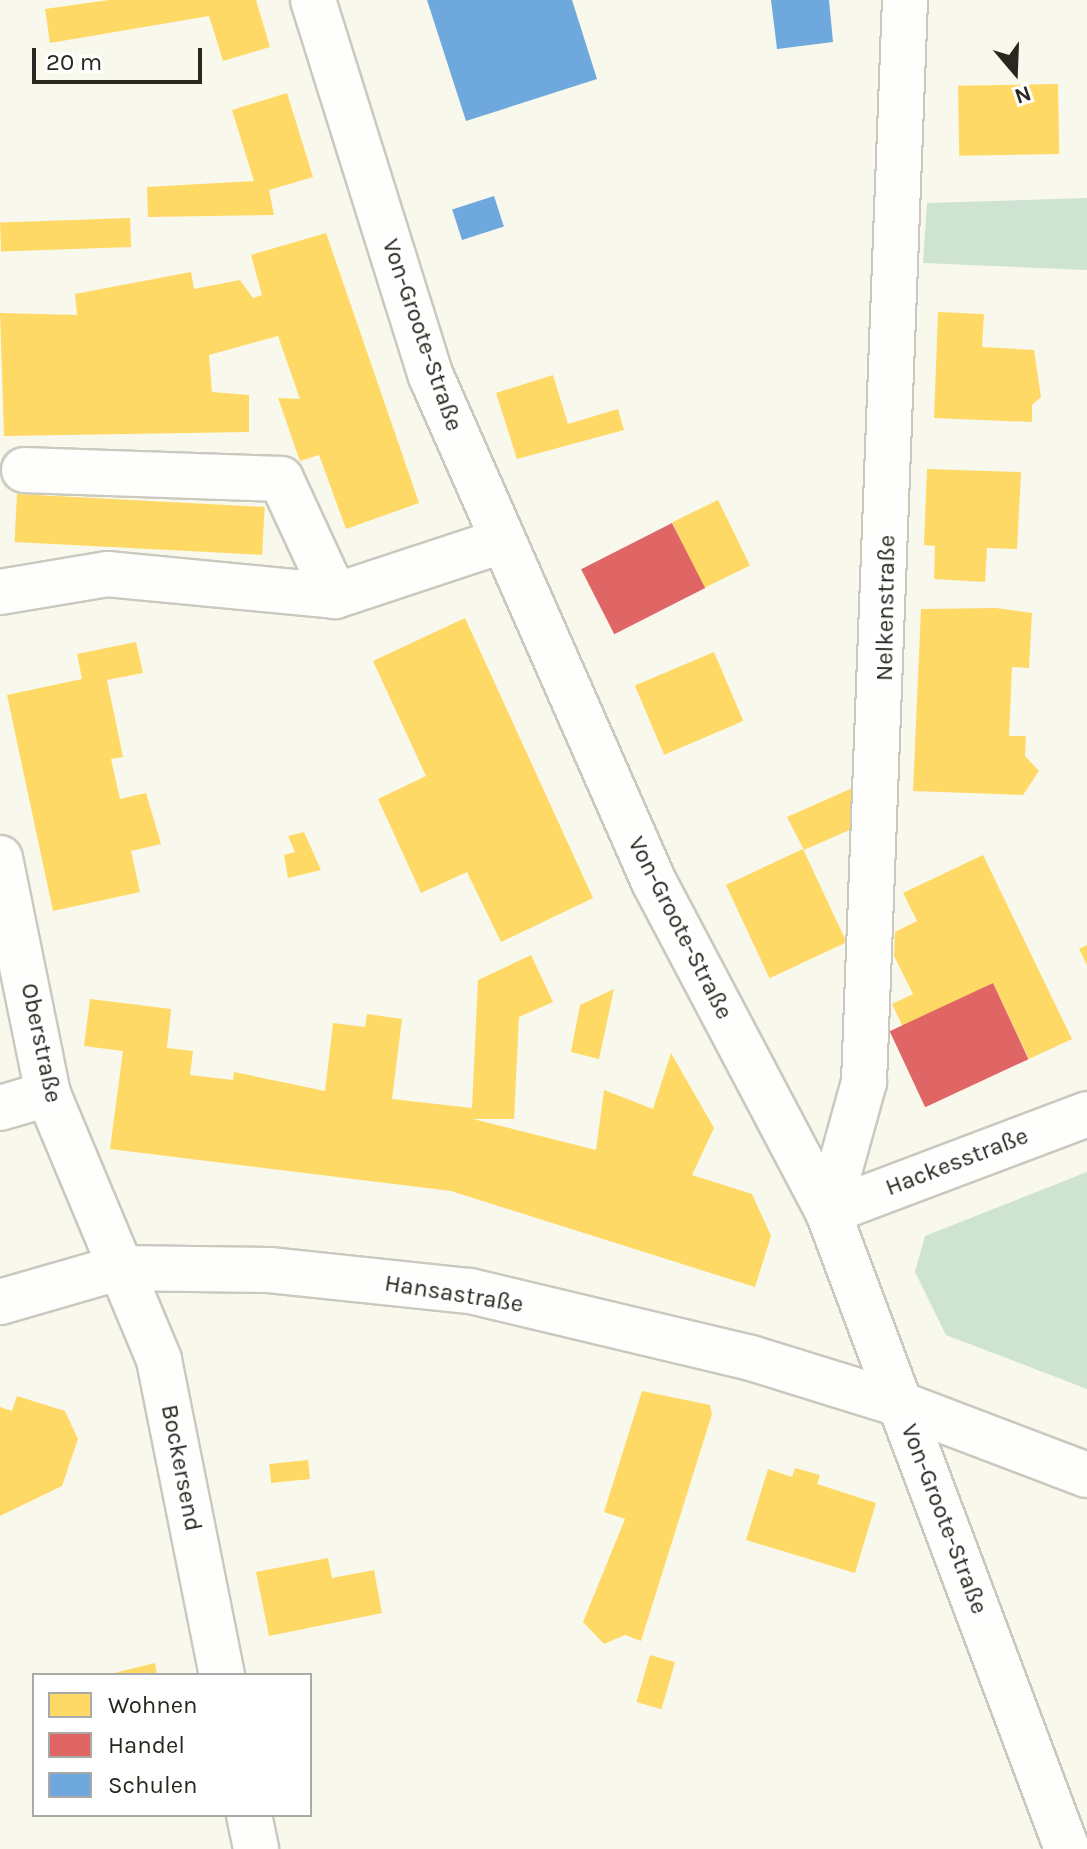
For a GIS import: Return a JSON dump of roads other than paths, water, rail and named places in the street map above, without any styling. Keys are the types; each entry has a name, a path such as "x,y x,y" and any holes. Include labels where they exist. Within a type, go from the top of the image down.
{"street":[{"name":"Von-Groote-Straße","path":"313,0 431,376 501,541 654,882 828,1212 900,1404 1070,1820"},
{"name":"Nelkenstraße","path":"828,1212 864,1082 905,0"},
{"path":"24,470 281,479 335,596"},
{"path":"0,592 107,574 335,596 501,541"},
{"name":"Oberstraße","path":"0,858 48,1094 118,1268"},
{"path":"0,1108 48,1094"},
{"name":"Hackesstraße","path":"828,1212 1087,1114"},
{"name":"Hansastraße","path":"0,1302 118,1268 269,1270 470,1291 751,1358 900,1404 1087,1475"},
{"name":"Bockersend","path":"118,1268 159,1360 222,1673"},
{"path":"249,1817 256,1849"}]}
